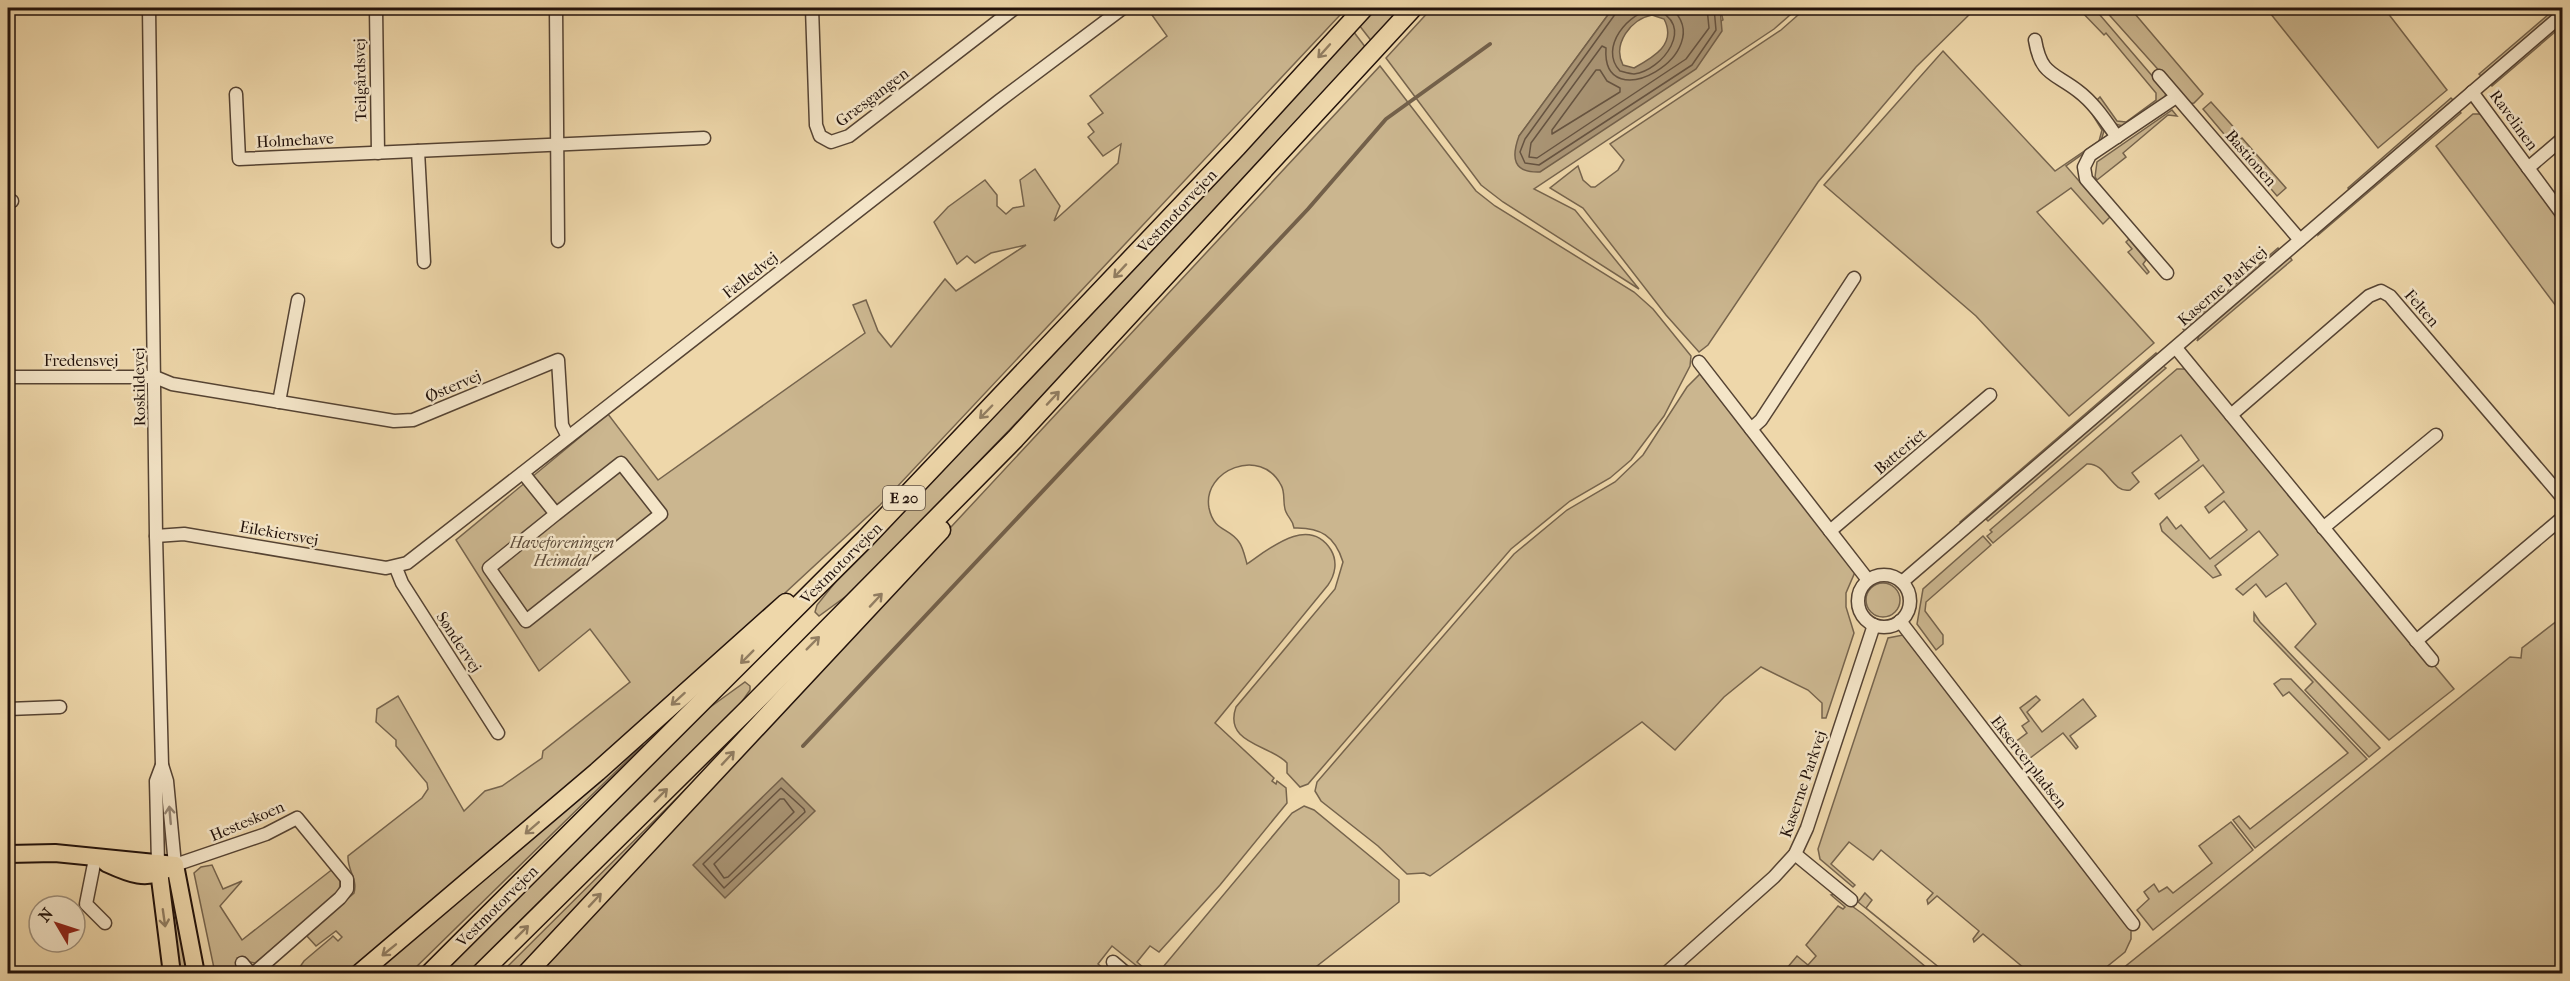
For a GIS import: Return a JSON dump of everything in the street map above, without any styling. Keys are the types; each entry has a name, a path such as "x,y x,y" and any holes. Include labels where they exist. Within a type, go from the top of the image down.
{"highway":[{"name":"Vestmotorvejen","path":"429,974 866,538 1158,231 1364,8"},
{"name":"E 20","path":"480,974 749,708 1014,439 1413,8"},
{"path":"526,974 987,482 1014,439"},
{"path":"359,974 588,780 773,614 866,538"}],"main road":[{"path":"8,854 55,853 95,859 135,876 175,865 196,974"},
{"path":"158,868 172,974"}],"street":[{"name":"Roskildevej","path":"148,8 162,765 167,781 175,865"},
{"name":"Teilgårdsvej","path":"376,8 378,153"},
{"path":"556,8 558,241"},
{"name":"Græsgangen","path":"812,8 816,125 820,136 831,142 849,136 1015,8"},
{"name":"Fælledvej","path":"396,568 417,557 568,437 1123,8"},
{"name":"Kaserne Parkvej","path":"1902,582 2562,15"},
{"path":"2035,40 2046,70 2077,90 2097,108 2117,137"},
{"name":"Bastionen","path":"2159,76 2300,240"},
{"name":"Ravelinen","path":"2472,92 2562,214"},
{"name":"Holmehave","path":"236,94 239,159 704,138"},
{"path":"2167,273 2086,179 2084,167 2090,155 2176,97"},
{"name":"Ravelinen","path":"2528,168 2562,140"},
{"path":"418,151 424,262"},
{"path":"1751,429 1761,420 1854,278"},
{"name":"Felten","path":"2231,415 2369,296 2381,291 2390,296 2562,497"},
{"path":"279,402 298,300"},
{"path":"2176,348 2432,660"},
{"name":"Østervej","path":"155,377 172,384 394,421 414,420 558,360 561,425 568,437"},
{"path":"1699,362 1868,580"},
{"name":"Fredensvej","path":"8,377 155,377"},
{"name":"Batteriet","path":"1830,531 1990,395"},
{"path":"2324,528 2436,435"},
{"path":"621,464 661,514 526,621 489,568 556,513 621,464"},
{"path":"523,473 556,513"},
{"path":"2416,641 2562,518"},
{"name":"Eilekiersvej","path":"156,536 184,534 396,568"},
{"name":"Søndervej","path":"396,568 402,584 498,733"},
{"path":"1889,575 1902,582 1907,589 1909,606 1900,621 1883,627 1874,625 1862,615 1858,600 1868,580 1875,576 1889,575"},
{"name":"Eksercerpladsen","path":"1900,621 2133,924"},
{"name":"Kaserne Parkvej","path":"1665,974 1774,878 1795,854 1807,828 1874,625"},
{"path":"8,709 60,707"},
{"name":"Roskildevej","path":"158,868 156,781 162,765"},
{"name":"Hesteskoen","path":"175,865 266,834 297,818 345,872 348,883 340,898 252,974 242,963"},
{"path":"1795,854 1851,900"},
{"path":"95,859 86,904 105,922"},
{"path":"1113,962 1127,974"}],"green space":[{"name":"Haveforeningen Heimdal","path":"1147,8 1336,8 1341,14 880,505 690,681 417,920 349,973 295,974 304,961 333,936 338,941 342,937 336,931 316,946 306,935 354,893 355,883 348,856 422,798 428,789 427,783 396,746 396,740 376,722 377,709 398,696 464,811 485,791 502,786 542,758 543,751 630,682 590,629 539,671 456,540 608,414 658,480 865,333 853,305 866,300 878,331 891,347 945,279 956,291 1026,245 991,253 975,263 967,256 957,264 934,222 948,207 985,180 997,195 997,206 1006,214 1013,208 1024,206 1020,180 1035,169 1060,206 1054,221 1118,163 1121,144 1103,156 1088,137 1094,132 1088,124 1103,113 1090,96 1167,36"},
{"path":"1375,8 1404,8 1373,43 1359,25"},
{"path":"1432,8 1613,8 1519,136 1723,20 1720,8 1798,8 1774,29 1534,189 1575,210 1639,289 1503,202 1481,185 1386,58"},
{"path":"1806,8 1976,8 1916,67 1818,182 1708,345 1699,352 1666,315 1583,208 1550,188 1578,166 1583,180 1591,187 1595,187 1618,170 1624,160 1610,144 1781,30"},
{"path":"2078,8 2094,8 2166,92 2165,97 2123,126 2115,124 2097,100 2100,97 2117,121 2126,122 2156,100 2156,93 2106,33 2104,35"},
{"path":"2103,8 2130,8 2203,94 2194,103 2189,104"},
{"path":"2266,8 2384,8 2447,90 2378,148"},
{"path":"2556,8 2561,8 2481,76 2479,74"},
{"path":"2562,22 2562,26 2491,85"},
{"path":"1353,31 1366,48 1083,353 860,586 819,616 815,612 817,605 846,569 1139,264"},
{"path":"1943,51 2055,171 2099,141 2102,130 2089,109 2104,131 2101,141 2066,166 2110,217 2103,224 2071,188 2037,212 2154,343 2069,416 1976,316 1824,185"},
{"path":"1380,66 1476,191 1495,206 1634,292 1653,309 1691,356 1690,366 1664,416 1631,460 1610,478 1570,501 1511,549 1308,784 1300,787 1287,773 1287,763 1242,736 1236,729 1234,719 1236,707 1335,589 1343,562 1336,546 1325,535 1312,529 1294,528 1285,509 1281,485 1272,473 1260,467 1248,465 1223,474 1214,483 1209,495 1211,516 1218,525 1239,542 1247,564 1289,538 1312,535 1322,540 1331,550 1335,568 1328,585 1215,723 1274,778 1272,781 1276,784 1277,781 1286,788 1287,803 1220,885 1159,952 1150,946 1137,962 1145,969 1143,971 1112,946 1098,964 1110,974 535,974"},
{"path":"2451,98 2453,100 2349,190 2348,188"},
{"path":"2211,102 2238,132 2229,140 2203,109"},
{"path":"2172,110 2177,116 2168,115 2123,153 2126,157 2097,180 2095,177 2097,162"},
{"path":"2459,111 2461,113 2318,235 2318,233"},
{"path":"2473,114 2483,114 2562,223 2562,314 2436,146"},
{"path":"2242,138 2286,188 2277,196 2234,145"},
{"path":"2129,239 2146,260 2143,264 2149,272 2147,274 2128,252 2132,249 2126,242"},
{"path":"2278,248 2279,250 2185,331 2183,329"},
{"path":"2290,257 2292,260 2197,341 2199,336"},
{"path":"2156,353 2157,355 1983,506 1962,524 1960,522"},
{"path":"2163,366 2166,368 1988,521 1986,519"},
{"path":"2177,369 2187,369 2454,689 2389,740 2295,647 2316,624 2286,583 2266,597 2256,584 2243,595 2236,589 2278,555 2259,531 2215,566 2221,575 2213,578 2162,531 2160,524 2167,517 2176,529 2181,525 2210,559 2247,530 2224,501 2209,513 2205,507 2224,492 2203,465 2159,499 2155,494 2199,460 2181,435 2132,473 2139,482 2130,490 2118,487 2099,468 2087,464 1993,543 1987,536 1992,532 1990,530"},
{"path":"1700,374 1855,572 1846,593 1846,607 1854,633 1826,718 1822,718 1822,703 1808,690 1761,667 1724,697 1675,750 1642,722 1430,876 1424,873 1407,874 1378,846 1321,801 1315,791 1317,782 1514,554 1567,510 1615,482 1643,455 1687,387"},
{"path":"1983,536 1991,545 1926,602 1925,611 1943,635 1943,644 1936,650 1917,624 1923,589"},
{"path":"1883,583 1895,588 1900,600 1895,612 1883,617 1871,612 1866,600 1871,588"},
{"path":"2254,613 2380,748 2369,757 2305,690 2313,682 2254,621"},
{"path":"2562,617 2562,973 2117,973 2510,657 2521,658 2522,648"},
{"path":"1903,635 2131,930 2131,939 2125,952 2099,973 2030,973 1983,934 1974,942 1973,939 1979,931 1937,896 1928,904 1927,900 1933,893 1881,850 1873,860 1849,842 1831,864 1855,885 1853,887 1820,859 1818,849 1888,638"},
{"path":"2281,679 2291,679 2367,759 2255,848 2233,820 2239,816 2250,829 2348,753 2289,692 2283,696 2274,684"},
{"path":"745,682 750,686 750,690 734,713 469,973 437,974 709,708"},
{"path":"2036,696 2040,700 2027,712 2042,732 2083,699 2096,716 2070,736 2078,747 2076,749 2063,733 2025,762 2030,771 2010,746 2027,733 2022,726 2029,721 2020,708"},
{"path":"640,743 643,745 410,973 372,974 505,862"},
{"path":"686,789 689,791 521,973 500,974"},
{"path":"1304,806 1314,810 1399,880 1399,902 1308,973 1158,973 1292,813"},
{"path":"2231,822 2253,850 2153,930 2137,910 2149,899 2144,892 2154,884 2159,892 2167,887 2173,893 2212,863 2199,846"},
{"path":"212,865 223,889 242,881 220,906 242,940 334,868 340,884 336,895 255,963 244,961 245,973 215,973 194,873 201,867"},
{"path":"1865,893 1872,900 1866,908 1946,973 1858,902"},
{"path":"1835,894 1863,914 1933,973 1782,974 1797,956 1808,965 1816,956 1806,945 1838,906 1843,909 1845,907 1831,895"},
{"path":"172,902 189,973 181,973 170,903"}],"water":[{"path":"1613,8 1720,8 1722,31 1696,69 1540,172 1524,170 1516,163 1515,151 1519,136","holes":["1652,15 1664,19 1668,36 1661,49 1634,68 1623,65 1620,49 1631,27 1644,17"]},
{"path":"782,778 815,811 725,898 693,865"}],"waterway":[{"path":"803,746 1308,209 1386,119 1490,44"}]}
